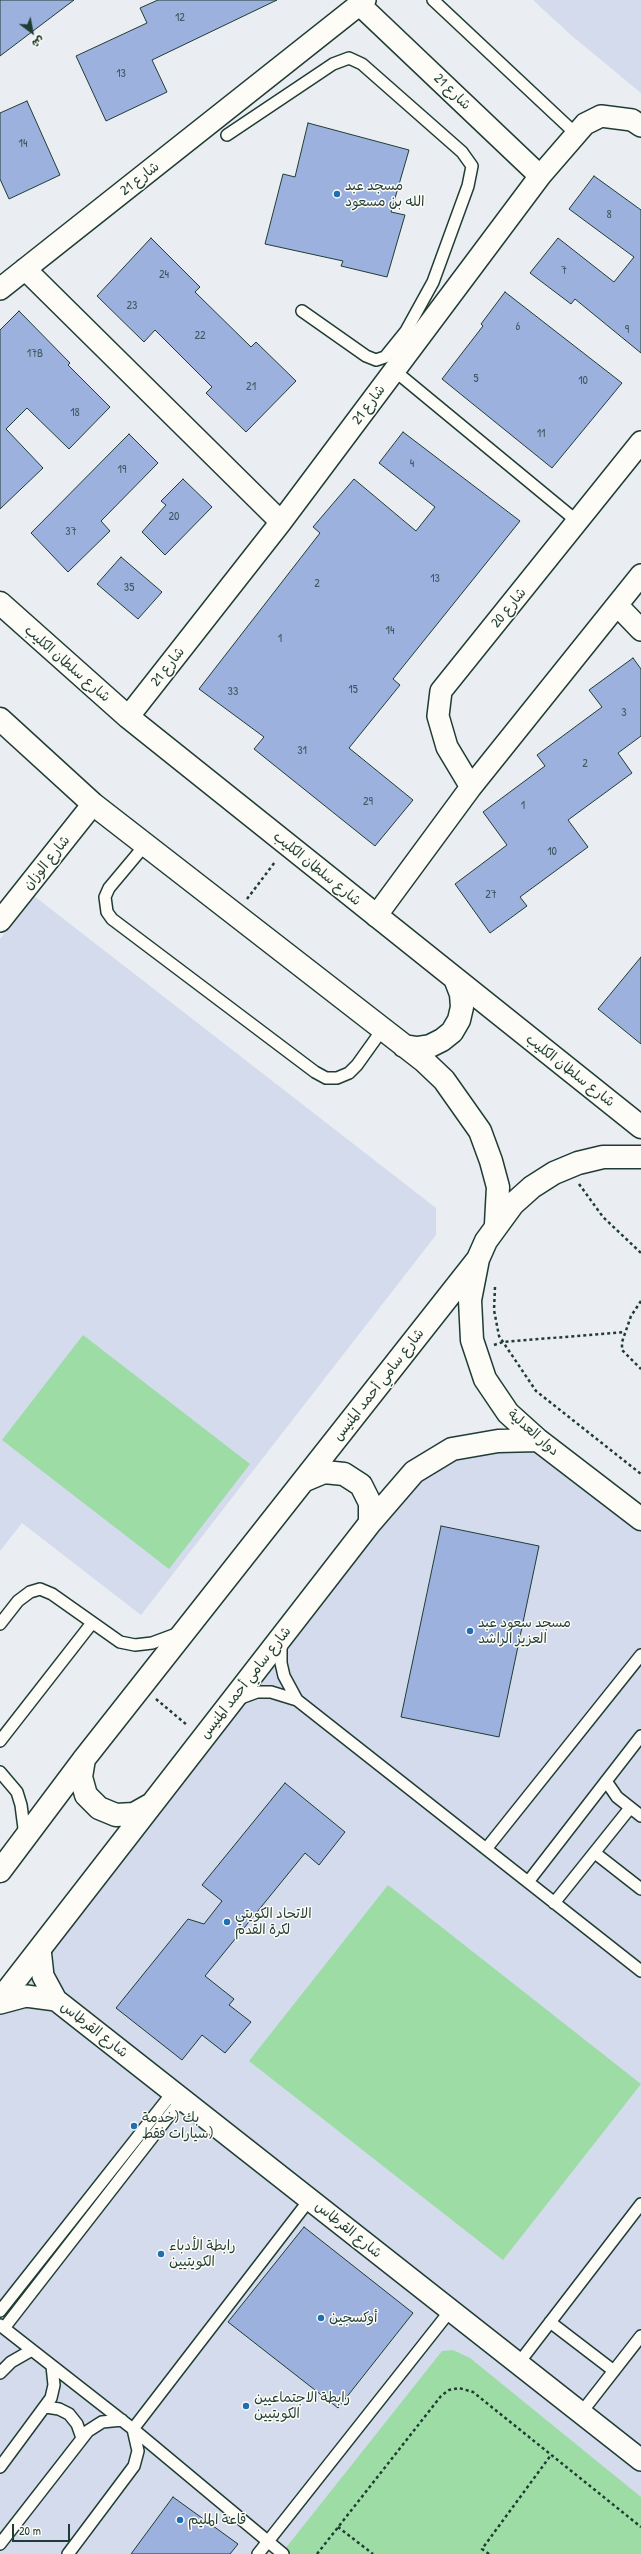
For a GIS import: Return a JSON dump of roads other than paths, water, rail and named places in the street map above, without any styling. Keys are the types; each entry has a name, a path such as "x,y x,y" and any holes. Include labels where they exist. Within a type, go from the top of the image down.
{"main road":[{"name":"شارع سلطان الكليب","path":"0,603 128,717 456,981 641,1127"},
{"path":"0,720 93,804 404,1046 444,1080 480,1130 498,1186 496,1224"},
{"path":"404,1046 417,1048 430,1046 442,1040 452,1032 459,1020 462,1007 461,994 456,981"},
{"name":"دوار العدلية","path":"641,1157 603,1157 570,1166 532,1187 513,1204 496,1224 478,1259 470,1300 472,1340 485,1379 508,1413 538,1440 641,1519"},
{"name":"شارع سامي أحمد المنيس","path":"0,1871 26,1839 84,1759 478,1259"},
{"name":"شارع سامي أحمد المنيس","path":"0,2001 282,1636 370,1524 414,1472 452,1449 498,1441 538,1440"},
{"path":"305,1480 324,1472 344,1474 361,1485 370,1503 370,1524"},
{"path":"84,1759 81,1777 86,1795 99,1808 116,1815 134,1814 150,1805"}],"street":[{"name":"شارع 21","path":"0,289 362,2 540,176 427,314 395,371 281,522 128,717"},
{"path":"540,176 585,124 601,116 632,120 641,126"},
{"path":"25,269 281,522"},
{"name":"شارع 20","path":"471,787 448,747 438,716 441,691 641,442"},
{"path":"376,916 471,787 641,575"},
{"path":"617,605 641,630"},
{"name":"شارع الوزان","path":"0,921 93,804"},
{"name":"شارع القرطاس","path":"40,1949 43,1976 56,2000 641,2460"},
{"name":"شارع القرطاس","path":"0,2001 26,1996 56,2000"}],"lane":[{"path":"433,0 576,134"},
{"path":"226,135 333,64 349,58 362,64 462,152 472,166 472,174 439,264 427,314 388,354 376,360 366,356 302,311"},
{"path":"395,371 578,522"},
{"path":"145,844 109,888 105,897 107,912 112,919 314,1072 326,1078 337,1078 349,1073 357,1065 382,1030"},
{"path":"0,1624 18,1601 30,1592 40,1590 52,1594 114,1640 135,1645 152,1643 186,1631"},
{"path":"0,1741 92,1623"},
{"path":"282,1636 281,1663 284,1676 297,1700"},
{"path":"486,1849 641,1655"},
{"path":"232,1702 257,1692 271,1692 297,1700 641,1971"},
{"path":"528,1882 641,1736"},
{"path":"0,1772 17,1792 21,1805 26,1839"},
{"path":"606,1781 617,1797 641,1816"},
{"path":"554,1903 630,1808"},
{"path":"595,1853 641,1889"},
{"path":"0,2311 178,2095"},
{"path":"178,2095 2,2327 122,2420 283,2554"},
{"path":"133,2429 310,2199"},
{"path":"518,2364 641,2204"},
{"path":"258,2554 450,2311"},
{"path":"550,2322 614,2371"},
{"path":"581,2413 641,2336"},
{"path":"0,2373 11,2362 32,2350"},
{"path":"0,2466 46,2407 54,2385 52,2366"},
{"path":"46,2407 59,2409 69,2414 77,2424 82,2438"},
{"path":"0,2544 82,2438 98,2423 122,2420"},
{"path":"68,2554 134,2466 138,2451 133,2429"}],"place":[{"name":"مسجد عبد الله بن مسعود","path":"337,194"},
{"name":"مسجد سعود عبد العزيز الراشد","path":"470,1631"},
{"name":"الاتحاد الكويتي لكرة القدم","path":"227,1922"},
{"name":"بك (خدمة سيارات فقط)","path":"134,2126"},
{"name":"رابطة الأدباء الكويتيين","path":"161,2254"},
{"name":"أوكسجين","path":"321,2318"},
{"name":"رابطة الاجتماعيين الكويتيين","path":"246,2406"},
{"name":"قاعة المليم","path":"180,2520"}]}
